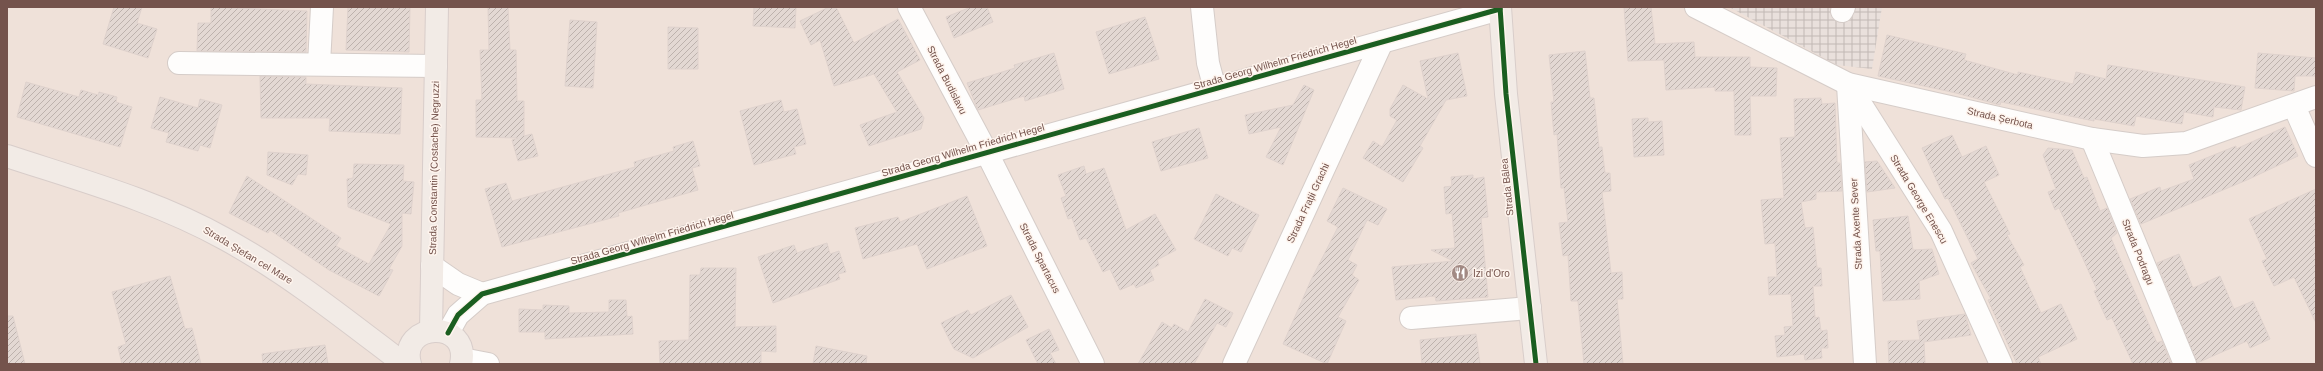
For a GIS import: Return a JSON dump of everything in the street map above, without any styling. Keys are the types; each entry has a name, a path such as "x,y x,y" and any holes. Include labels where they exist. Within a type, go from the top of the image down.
{"main road":[{"name":"Strada Constantin (Costache) Negruzzi","path":"437,7 432,266 439,331"},
{"name":"Strada Bâlea","path":"1500,8 1506,94 1536,364"},
{"name":"Strada Ștefan cel Mare","path":"7,156 141,201 185,219 225,239 300,286 404,364"},
{"path":"410,364 408,353 411,345 423,333 439,331 459,344 461,361"}],"street":[{"path":"319,64 322,7"},
{"name":"Strada Budislavu","path":"909,7 986,153"},
{"path":"1202,7 1208,63 1215,89"},
{"name":"Strada Șerbota","path":"1696,7 1848,84 2092,139 2143,146 2186,143 2316,97"},
{"name":"Strada Georg Wilhelm Friedrich Hegel","path":"439,331 482,294 1500,8"},
{"name":"Strada Frații Grachi","path":"1234,364 1382,42"},
{"path":"179,63 436,66"},
{"name":"Strada Axente Sever","path":"1848,84 1865,364"},
{"name":"Strada George Enescu","path":"1848,84 1941,231 2001,364"},
{"path":"2294,106 2316,156"},
{"name":"Strada Podragu","path":"2092,139 2185,364"},
{"name":"Strada Spartacus","path":"986,153 1093,364"},
{"path":"432,266 458,284 482,294"},
{"path":"1411,318 1530,308"},
{"path":"461,361 488,364"}],"shaded area":[{"path":"7,7 2316,7 2316,364 7,364"},
{"path":"1729,7 1882,7 1872,69 1837,65"}],"building":[{"path":"114,7 142,7 137,23 157,29 148,58 103,44"},
{"path":"211,7 307,11 306,52 197,51 198,23 211,23"},
{"path":"348,7 410,7 409,52 346,50"},
{"path":"488,7 508,7 510,50 516,50 517,101 524,101 524,136 532,134 538,156 518,161 512,140 518,138 476,137 476,100 482,100 480,50 489,50"},
{"path":"754,7 796,7 795,28 753,26"},
{"path":"829,7 836,7 854,43 898,19 920,60 897,72 924,118 921,129 869,146 860,125 897,112 874,74 834,86 820,40 811,45 800,21"},
{"path":"971,7 987,7 993,22 954,38 946,17"},
{"path":"1624,7 1651,7 1655,44 1694,42 1695,57 1750,57 1750,67 1777,68 1776,96 1750,96 1751,135 1735,135 1734,91 1715,91 1715,87 1666,90 1664,60 1628,61"},
{"path":"1145,17 1159,59 1109,74 1096,32"},
{"path":"570,20 597,22 593,88 565,86"},
{"path":"668,27 698,28 698,69 668,69"},
{"path":"1887,35 1966,54 1964,60 2018,75 2018,72 2073,84 2076,72 2106,79 2108,65 2245,87 2241,110 2214,107 2213,117 2184,112 2182,124 2136,116 2134,126 2094,119 2094,121 2001,102 2000,105 1956,93 1878,76"},
{"path":"1585,51 1590,98 1594,98 1599,147 1602,147 1605,173 1610,173 1611,191 1602,192 1611,273 1622,272 1623,299 1617,299 1623,364 1584,364 1578,301 1571,301 1568,255 1563,256 1559,223 1568,222 1564,188 1561,188 1557,134 1554,135 1551,102 1554,102 1549,55"},
{"path":"1054,53 1064,89 1025,101 1024,96 978,110 967,83 1015,68 1014,65"},
{"path":"1458,53 1467,96 1446,100 1420,146 1423,148 1403,182 1363,158 1373,141 1382,147 1397,120 1390,116 1390,109 1403,85 1428,99 1420,61"},
{"path":"2258,53 2316,58 2316,76 2295,76 2294,91 2255,88"},
{"path":"260,76 306,77 306,84 402,88 400,134 329,131 330,118 261,118"},
{"path":"26,82 79,97 81,90 98,95 99,92 117,97 116,102 132,107 120,147 17,117"},
{"path":"1304,85 1314,90 1283,165 1266,157 1281,127 1249,134 1245,115 1293,105"},
{"path":"160,97 198,108 200,99 222,105 210,148 200,145 198,151 166,142 169,133 151,128"},
{"path":"1821,98 1822,104 1835,103 1837,163 1840,163 1842,191 1816,192 1816,199 1801,202 1805,228 1813,227 1817,268 1821,268 1822,286 1813,286 1815,318 1819,317 1821,331 1827,330 1828,348 1821,348 1822,358 1805,360 1804,354 1777,357 1775,336 1785,335 1784,327 1793,326 1791,294 1769,295 1768,277 1777,277 1775,243 1765,244 1761,200 1784,198 1780,138 1795,137 1794,99"},
{"path":"781,100 784,112 797,109 806,144 794,147 796,154 754,165 740,111"},
{"path":"1648,118 1648,122 1662,121 1664,155 1634,157 1632,119"},
{"path":"2285,127 2298,156 2247,180 2141,224 2130,199 2160,187 2161,191 2194,179 2189,165 2236,146 2236,149"},
{"path":"1199,128 1208,158 1161,171 1152,142"},
{"path":"1952,135 1962,157 1986,146 1999,175 1984,182 2010,234 2007,235 2024,265 2020,267 2041,313 2061,304 2077,339 2038,357 2041,364 2017,364 1988,300 1991,299 1971,263 1978,259 1948,198 1945,199 1922,148"},
{"path":"693,141 700,166 692,168 698,190 618,213 619,216 502,247 485,189 506,183 512,201 635,167 634,162 674,151 673,147"},
{"path":"2048,148 2072,150 2084,178 2087,177 2100,211 2107,208 2117,233 2111,238 2157,343 2162,341 2171,364 2133,364 2112,318 2107,320 2094,291 2097,290 2080,252 2059,208 2055,210 2048,192 2056,189 2043,155"},
{"path":"268,152 308,155 306,175 298,174 292,185 267,175"},
{"path":"1877,161 1895,188 1867,192 1865,162"},
{"path":"354,164 404,165 403,181 414,182 411,214 402,213 402,246 389,269 393,270 379,296 329,270 270,230 268,233 229,213 247,176 341,238 336,246 369,264 391,224 348,207 347,179 353,178"},
{"path":"1084,166 1086,174 1104,168 1126,230 1155,214 1176,250 1157,260 1159,265 1150,270 1154,280 1136,288 1134,284 1120,290 1110,269 1103,272 1086,238 1080,240 1072,218 1068,219 1061,198 1066,196 1058,175"},
{"path":"1473,175 1473,179 1484,177 1488,217 1481,218 1488,297 1436,301 1435,296 1396,300 1392,267 1453,261 1431,250 1455,248 1452,213 1446,214 1444,187 1452,186 1451,177"},
{"path":"1343,188 1387,209 1378,225 1367,220 1348,260 1357,265 1352,275 1359,280 1338,317 1346,321 1327,364 1283,344 1311,280 1338,227 1327,221"},
{"path":"2316,189 2316,323 2294,277 2274,286 2262,261 2267,259 2249,219"},
{"path":"1216,194 1259,215 1241,252 1232,248 1228,256 1194,239"},
{"path":"967,196 987,246 927,269 917,244 863,259 855,228 898,217 900,222"},
{"path":"1908,216 1913,250 1932,249 1939,274 1919,281 1920,299 1883,301 1880,251 1876,251 1873,220"},
{"path":"827,243 830,254 839,251 846,272 838,274 840,279 773,303 758,257 794,245 797,253"},
{"path":"2179,254 2193,288 2220,276 2234,309 2253,301 2270,339 2250,348 2247,341 2197,363 2157,263"},
{"path":"701,268 736,268 735,327 776,326 776,352 761,351 761,364 660,364 659,341 689,340 690,275 700,275"},
{"path":"170,276 185,329 192,328 201,364 122,364 118,347 126,344 112,292"},
{"path":"1011,295 1028,327 973,358 954,349 941,323 968,310 971,315"},
{"path":"1205,299 1233,313 1226,327 1217,323 1194,364 1138,364 1162,322 1172,328 1174,324 1188,332"},
{"path":"609,300 626,300 627,317 632,316 633,334 545,339 545,332 519,332 519,309 543,310 543,305 569,306 569,313 609,312"},
{"path":"1965,314 1971,335 1924,342 1925,364 1889,364 1888,341 1920,340 1917,321"},
{"path":"7,316 13,316 25,364 7,364"},
{"path":"1049,329 1059,350 1050,353 1056,364 1038,364 1026,340"},
{"path":"1476,334 1480,364 1422,364 1420,340"},
{"path":"325,345 328,364 263,364 262,354"},
{"path":"816,346 867,356 866,364 813,364"}],"cycle path":[{"path":"1500,7 1506,94 1536,364"},
{"path":"448,333 458,315 482,294 1500,9"}],"place":[{"name":"Izi d'Oro","path":"1460,273"}]}
